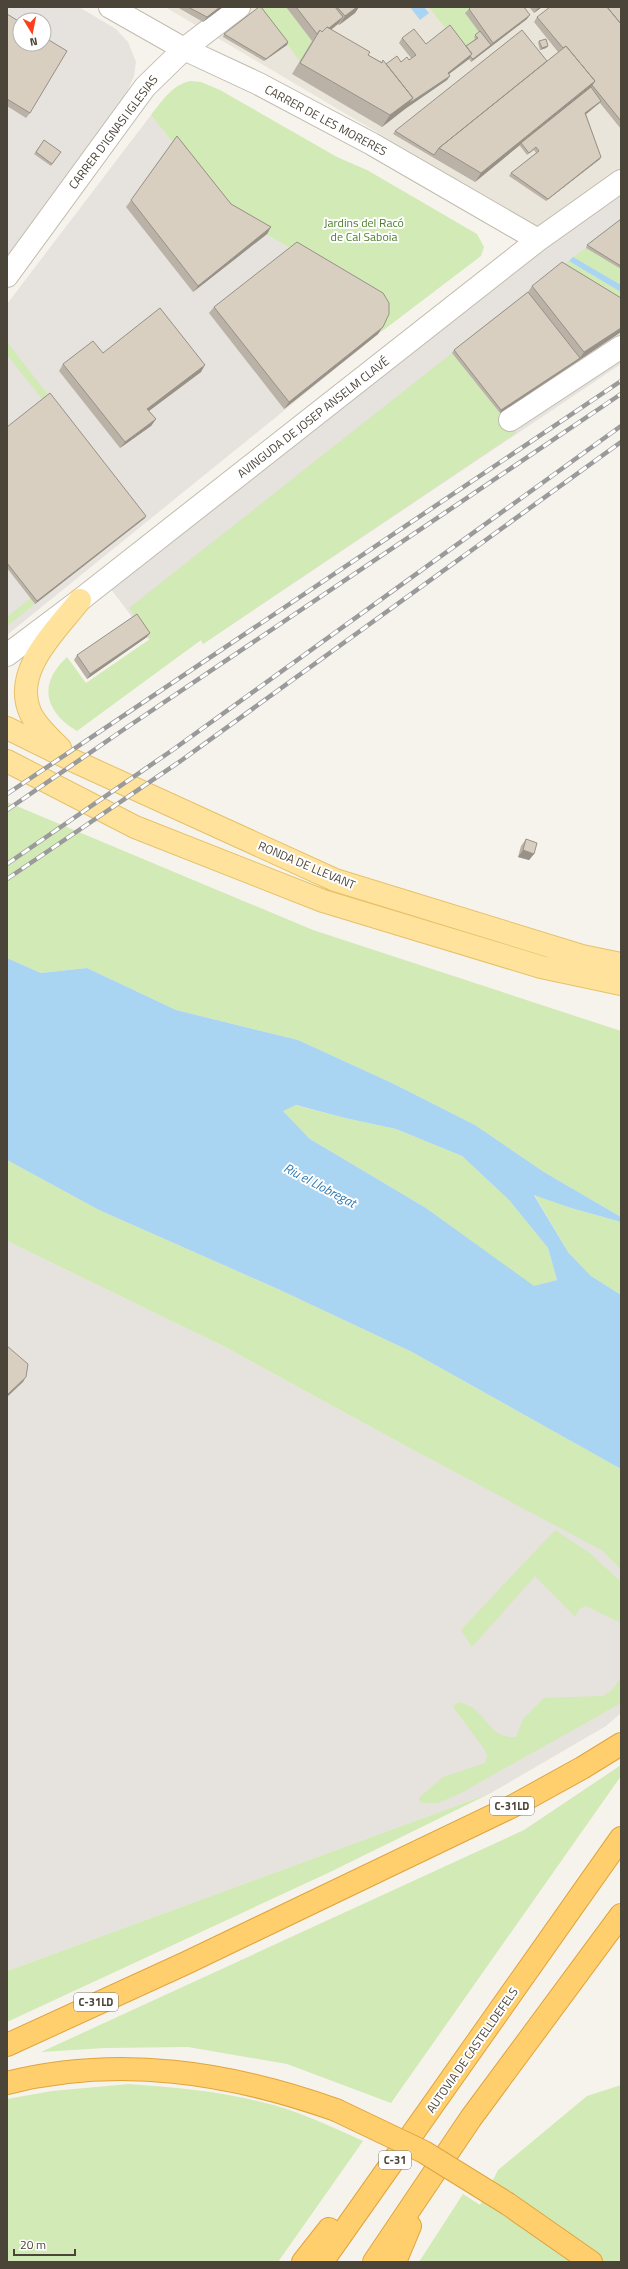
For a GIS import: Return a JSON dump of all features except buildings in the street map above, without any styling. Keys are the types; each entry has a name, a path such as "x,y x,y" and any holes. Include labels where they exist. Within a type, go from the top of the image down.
{"highway":[{"name":"C-31LD","path":"7,2045 186,1963 515,1805 582,1768 621,1744"},
{"name":"AUTOVIA DE CASTELLDEFELS","path":"322,2262 467,2059 621,1838"},
{"path":"374,2262 426,2188 472,2118 621,1914"},
{"path":"303,2262 467,2059"},
{"path":"7,2083 81,2071 111,2069 175,2071 264,2086 336,2110 424,2152 508,2204 591,2262"},
{"path":"395,2262 426,2188"}],"main road":[{"path":"74,761 34,720 27,700 26,687 31,667 80,600"},
{"name":"RONDA DE LLEVANT","path":"7,728 74,761 335,880 582,956 621,964"},
{"name":"RONDA DE LLEVANT","path":"7,761 135,827 323,901 541,966 621,984"}],"street":[{"name":"CARRER DE LES MORERES","path":"110,7 184,49 259,84 372,144 538,240"},
{"name":"CARRER D'IGNASI IGLESIAS","path":"7,276 144,87 184,49 239,7"},
{"name":"AVINGUDA DE JOSEP ANSELM CLAVÉ","path":"7,655 80,600 538,240 621,181"},
{"path":"510,420 621,347"}],"shaded area":[{"path":"7,7 79,7 116,29 128,42 136,62 134,76 124,99 7,258"},
{"path":"165,7 621,7 621,277 385,137"},
{"path":"151,115 226,211 374,297 385,319 384,326 381,332 7,635 7,304"},
{"path":"621,190 621,364 203,644 201,640 167,664 111,589"},
{"path":"7,1241 225,1347 404,1445 604,1551 621,1570 621,1713 606,1726 491,1793 7,1971"}],"green space":[{"path":"261,7 286,7 312,41 300,62"},
{"path":"429,7 474,7 480,33 476,40 462,50"},
{"name":"Jardins del Racó de Cal Saboia","path":"190,81 201,82 220,90 337,157 367,170 477,234 484,247 481,256 381,332 385,319 374,297 226,211 151,115 163,99 173,90"},
{"path":"586,248 621,269 621,285 573,257"},
{"path":"569,261 621,292 621,311 556,271"},
{"path":"7,342 49,396 43,400 7,355"},
{"path":"452,353 516,433 203,644 201,640 77,731 57,715 49,697 49,687 52,677 58,667 67,657 86,683 150,639 129,608"},
{"path":"31,598 35,604 7,626 7,617"},
{"path":"7,802 313,930 621,1031 621,1217 544,1172 475,1125 392,1083 298,1040 176,1010 87,968 41,973 7,958"},
{"path":"295,1105 396,1129 462,1156 509,1200 548,1248 557,1280 534,1287 426,1208 310,1139 282,1110"},
{"path":"7,1160 99,1210 280,1290 412,1352 621,1469 621,1570 603,1551 404,1445 225,1347 7,1241"},
{"path":"534,1194 571,1208 621,1222 621,1295 591,1276 568,1252"},
{"path":"555,1530 591,1554 621,1582 621,1623 586,1606 579,1609 575,1617 535,1576 472,1647 461,1630"},
{"path":"621,1678 621,1703 459,1794 438,1803 421,1803 419,1798 443,1777 485,1763 487,1756 485,1750 453,1707 458,1702 468,1705 476,1710 498,1733 516,1737 523,1719 544,1698 603,1696 611,1691"},
{"path":"621,1765 621,1776 391,2103 287,2064 188,2047 105,2048 41,2052 524,1830"},
{"path":"491,1793 328,1873 7,2022 7,1971"},
{"path":"129,2084 195,2090 245,2098 274,2105 326,2124 363,2141 278,2262 7,2262 7,2099 52,2091"},
{"path":"621,2085 621,2262 419,2262 463,2194 480,2205 498,2170 587,2096"}],"water":[{"path":"410,7 424,7 429,13 420,20"},
{"path":"573,257 621,285 621,292 569,261"},
{"name":"Riu el Llobregat","path":"7,958 41,973 87,968 176,1010 298,1040 392,1083 475,1125 544,1172 621,1217 621,1222 571,1208 534,1195 568,1252 591,1276 621,1295 621,1469 412,1352 280,1290 99,1210 7,1160","holes":["296,1105 345,1118 396,1129 462,1156 509,1200 548,1248 557,1280 534,1286 426,1208 310,1139 283,1111"]}],"railway":[{"path":"7,794 621,381"},
{"path":"7,810 621,394"},
{"path":"7,864 174,749 621,426"},
{"path":"7,879 182,760 621,442"}]}
